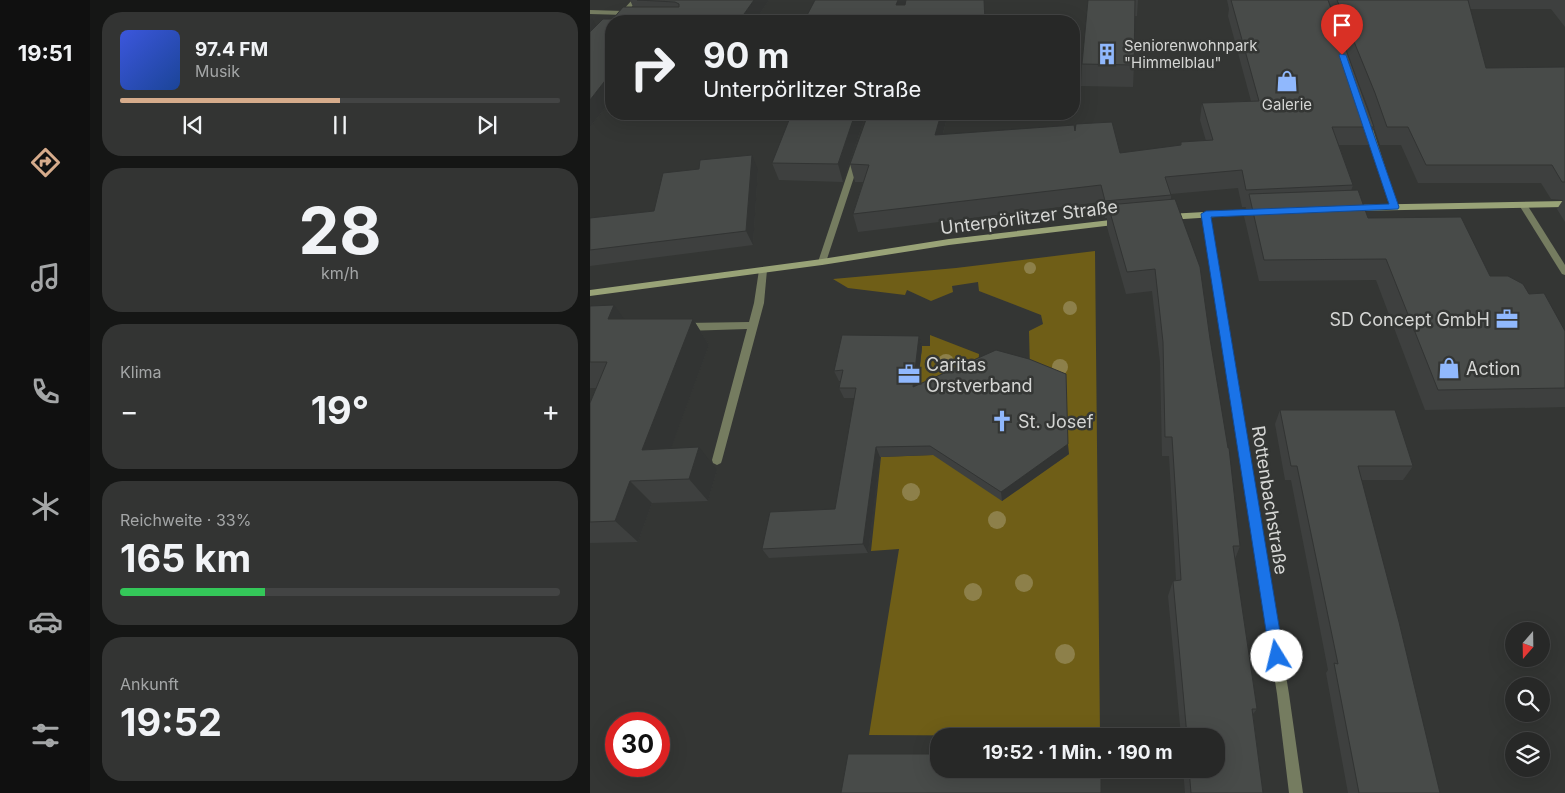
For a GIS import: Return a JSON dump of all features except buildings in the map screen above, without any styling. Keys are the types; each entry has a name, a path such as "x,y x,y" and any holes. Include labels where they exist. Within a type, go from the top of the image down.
{"main road":[{"path":"1345,208 1565,204"},
{"path":"1158,218 1265,211"},
{"name":"Unterpörlitzer Straße","path":"590,293 822,262 949,242 1129,221"}],"street":[{"path":"624,15 634,0"},
{"path":"590,12 606,15"},
{"path":"1362,111 1394,207"},
{"path":"822,262 859,151"},
{"path":"1523,205 1565,272"},
{"name":"Rottenbachstraße","path":"1206,214 1283,694 1296,793"},
{"path":"717,460 754,325 763,270"},
{"path":"682,327 754,325"}],"shaded area":[{"path":"1095,251 1100,728 930,728 930,735 869,735 899,549 871,551 881,457 933,455 1030,370 1029,331 1043,324 1041,315 979,291 978,282 952,286 953,292 931,301 907,290 905,295 848,288 833,279 956,268"},
{"path":"930,335 979,354 978,370 917,389 922,346 930,346"}],"place":[{"name":"Seniorenwohnpark \"Himmelblau\"","path":"1107,54"},
{"name":"Galerie","path":"1287,81"},
{"name":"SD Concept GmbH","path":"1507,319"},
{"name":"Action","path":"1449,368"},
{"name":"Caritas Orstverband","path":"909,374"},
{"name":"St. Josef","path":"1002,421"}],"route":[{"path":"1277,656 1206,214 1394,207 1342,55"}]}
